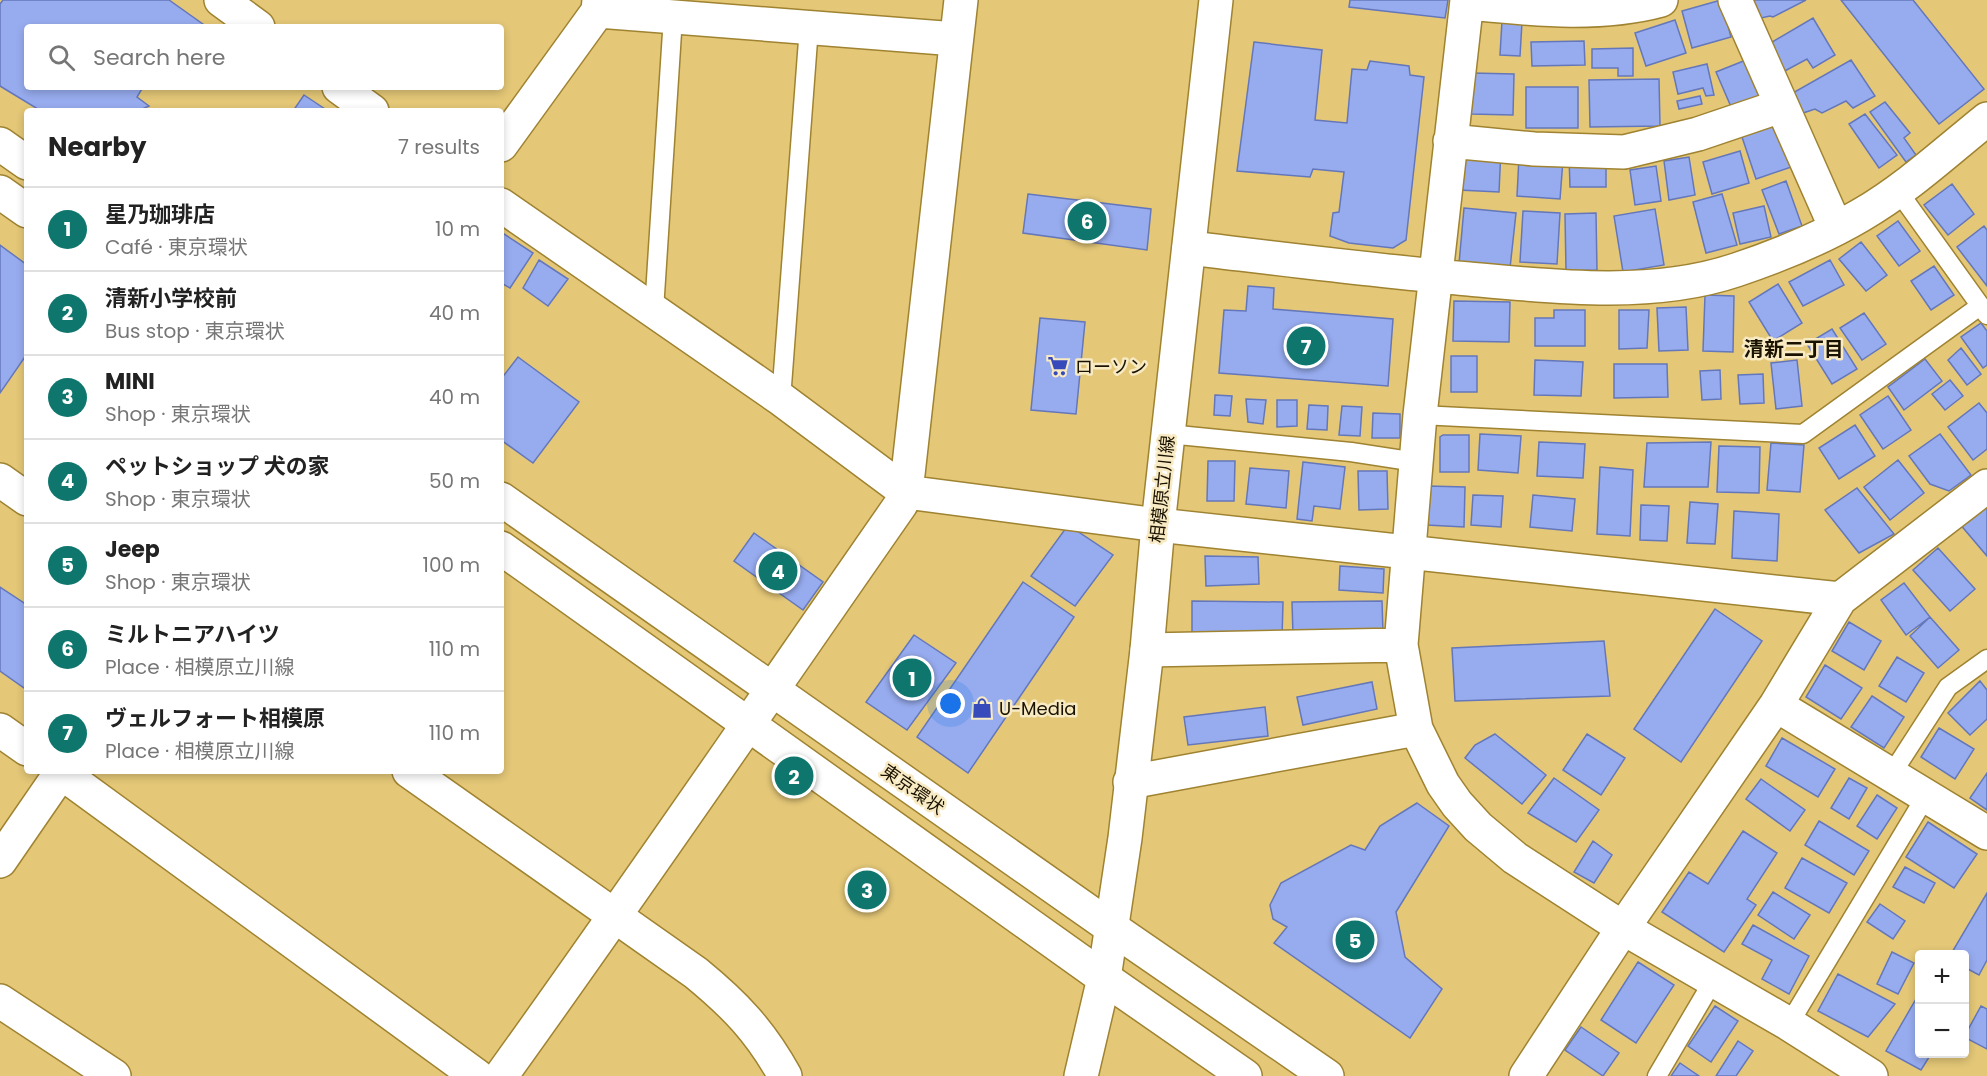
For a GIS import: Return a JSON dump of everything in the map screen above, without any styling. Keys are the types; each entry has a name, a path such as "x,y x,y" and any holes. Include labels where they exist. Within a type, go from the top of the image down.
{"main road":[{"path":"501,1076 615,917 771,689 902,504 906,492 961,0"},
{"name":"相模原立川線","path":"1081,1076 1104,978 1112,928 1147,650 1158,525 1216,0"},
{"path":"1661,0 1614,9 1559,11 1467,2 1420,415 1407,553 1401,645 1416,729 1443,784 1457,804 1478,827 1515,858 1623,928 1789,1024 1857,1072"},
{"path":"1735,0 1836,228"},
{"path":"227,2 254,24"},
{"path":"504,141 598,6 673,17 956,39"},
{"path":"343,90 368,108"},
{"path":"1450,141 1534,149 1624,152 1698,134 1781,106"},
{"path":"1189,248 1437,277 1552,287 1628,288 1679,283 1734,271 1782,252 1861,215 1898,191 1987,119"},
{"path":"0,144 24,161"},
{"path":"0,192 24,209"},
{"path":"504,207 781,399 906,492 1158,525 1840,599"},
{"path":"0,480 24,497"},
{"path":"1526,1076 1623,928 1776,705 1840,599 1987,486"},
{"name":"東京環状","path":"504,501 1327,1076"},
{"path":"504,550 1245,1076"},
{"path":"1147,650 1401,645"},
{"path":"1776,705 1987,833"},
{"path":"1130,782 1416,729"},
{"path":"0,730 24,747"},
{"path":"0,861 59,774"},
{"path":"63,774 477,1076"},
{"path":"414,774 696,973 731,1002 760,1035 785,1076"},
{"path":"0,1001 114,1076"}],"lane":[{"path":"654,310 673,17"},
{"path":"781,399 809,27"},
{"path":"1420,415 1803,434 1984,311 1898,191"},
{"path":"1168,434 1351,452 1416,462"},
{"path":"1890,775 1948,687 1987,659"},
{"path":"1789,1024 1926,796"},
{"path":"1657,1076 1713,981"}],"building":[{"path":"3,0 169,0 203,24 24,24 24,90 141,90 137,97 149,106 145,108 36,108 0,86 0,4"},
{"path":"1350,0 1448,0 1445,18 1349,7"},
{"path":"1721,0 1731,37 1692,48 1682,11"},
{"path":"1752,0 1806,0 1773,17 1761,18"},
{"path":"1841,0 1913,0 1984,89 1939,124"},
{"path":"1813,18 1835,55 1813,68 1807,59 1783,72 1767,45"},
{"path":"1675,20 1686,53 1646,66 1635,33"},
{"path":"1502,21 1522,22 1520,56 1500,55"},
{"path":"1584,41 1585,65 1532,66 1531,42"},
{"path":"1254,42 1322,50 1315,120 1347,123 1352,69 1367,70 1370,61 1409,66 1410,75 1424,77 1406,240 1393,248 1349,243 1330,236 1333,213 1339,212 1344,172 1313,169 1310,177 1237,171"},
{"path":"1633,48 1633,76 1618,76 1618,68 1592,68 1592,49"},
{"path":"1751,58 1766,95 1732,109 1716,72"},
{"path":"1851,60 1875,96 1853,108 1846,101 1822,113 1815,109 1803,113 1791,94"},
{"path":"1707,64 1714,95 1706,96 1703,88 1678,94 1673,72"},
{"path":"1471,73 1514,74 1513,115 1471,114"},
{"path":"1659,79 1660,126 1590,127 1589,80"},
{"path":"1526,87 1578,87 1578,128 1526,128"},
{"path":"304,95 324,108 295,108"},
{"path":"1700,96 1702,104 1679,109 1677,101"},
{"path":"1885,102 1910,133 1904,138 1916,155 1906,162 1870,112"},
{"path":"1865,114 1897,155 1879,168 1849,124"},
{"path":"1784,119 1800,164 1756,179 1741,134"},
{"path":"1461,147 1501,149 1499,192 1459,190"},
{"path":"1740,151 1749,183 1712,194 1703,162"},
{"path":"1569,156 1606,156 1606,187 1570,187"},
{"path":"1519,157 1563,160 1560,199 1517,196"},
{"path":"1689,157 1695,195 1669,200 1664,161"},
{"path":"1656,166 1661,201 1635,205 1630,170"},
{"path":"1786,181 1802,226 1779,234 1762,190"},
{"path":"1952,184 1974,214 1948,235 1924,205"},
{"path":"1028,194 1151,209 1147,250 1023,233"},
{"path":"1722,194 1737,245 1706,253 1693,202"},
{"path":"1764,206 1771,237 1740,244 1733,213"},
{"path":"1464,208 1516,213 1510,268 1459,264"},
{"path":"1655,209 1664,265 1623,272 1614,216"},
{"path":"1523,211 1560,213 1557,264 1520,262"},
{"path":"1596,213 1597,270 1566,271 1565,214"},
{"path":"1898,221 1920,251 1899,266 1877,236"},
{"path":"1984,226 1987,230 1987,286 1957,247"},
{"path":"504,234 533,253 510,288 504,285"},
{"path":"1861,242 1887,275 1866,291 1839,259"},
{"path":"0,245 24,263 24,358 0,393"},
{"path":"539,260 568,279 548,306 523,288"},
{"path":"1830,260 1844,285 1803,306 1789,282"},
{"path":"1934,266 1954,295 1931,310 1911,281"},
{"path":"1778,284 1802,323 1773,341 1749,302"},
{"path":"1248,286 1274,288 1273,309 1393,319 1388,386 1219,373 1224,310 1246,311"},
{"path":"1705,295 1734,296 1733,352 1703,351"},
{"path":"1454,301 1510,302 1509,342 1453,341"},
{"path":"1686,307 1688,350 1659,351 1657,308"},
{"path":"1554,310 1585,310 1585,346 1535,346 1535,318 1554,318"},
{"path":"1619,310 1649,310 1647,348 1619,349"},
{"path":"1864,313 1886,344 1862,360 1840,328"},
{"name":"ローソン","path":"1040,318 1085,322 1076,414 1031,410"},
{"path":"1981,323 1987,331 1987,365 1983,368 1961,337"},
{"path":"1832,329 1857,369 1832,384 1807,344"},
{"path":"1961,348 1981,374 1967,385 1948,360"},
{"path":"1451,356 1477,356 1477,392 1451,392"},
{"path":"518,357 579,402 533,463 504,442 504,375"},
{"path":"1925,359 1942,381 1904,410 1888,387"},
{"path":"1535,360 1583,362 1581,396 1534,395"},
{"path":"1797,360 1802,406 1776,409 1771,363"},
{"path":"1614,364 1667,364 1668,397 1614,398"},
{"path":"1720,370 1721,399 1702,400 1700,371"},
{"path":"1763,374 1764,403 1740,404 1738,375"},
{"path":"1950,380 1963,396 1945,410 1932,394"},
{"path":"1215,395 1232,396 1230,416 1214,415"},
{"path":"1888,396 1911,430 1883,449 1860,415"},
{"path":"1246,399 1266,400 1263,424 1248,422"},
{"path":"1277,400 1297,400 1297,426 1277,427"},
{"path":"1979,403 1987,413 1987,449 1973,460 1948,427"},
{"path":"1309,405 1328,406 1327,430 1307,429"},
{"path":"1342,406 1362,407 1360,436 1339,435"},
{"path":"1373,413 1400,414 1400,438 1372,438"},
{"path":"1855,425 1875,456 1839,479 1819,448"},
{"path":"1480,434 1521,436 1518,473 1478,470"},
{"path":"1940,434 1971,475 1949,491 1930,484 1909,456"},
{"path":"1469,435 1469,472 1440,472 1440,437"},
{"path":"1539,442 1585,444 1583,478 1537,476"},
{"path":"1711,442 1708,487 1644,487 1647,443"},
{"path":"1771,443 1804,445 1800,492 1767,490"},
{"path":"1719,446 1760,447 1759,493 1717,492"},
{"path":"1898,460 1924,493 1890,520 1864,487"},
{"path":"1208,461 1235,461 1234,501 1207,501"},
{"path":"1303,462 1345,467 1340,509 1314,506 1312,521 1297,519"},
{"path":"1600,467 1633,470 1630,536 1597,534"},
{"path":"1250,468 1289,471 1286,508 1246,504"},
{"path":"1358,471 1387,471 1388,509 1359,510"},
{"path":"1428,486 1465,487 1464,527 1427,525"},
{"path":"1857,488 1894,534 1859,553 1825,510"},
{"path":"1473,495 1503,496 1501,527 1471,525"},
{"path":"1533,495 1575,499 1572,531 1530,527"},
{"path":"1987,500 1987,556 1959,523"},
{"path":"1690,502 1718,504 1715,544 1687,543"},
{"path":"1641,505 1669,506 1667,541 1640,540"},
{"path":"1734,511 1779,514 1777,561 1732,558"},
{"path":"1066,528 1077,531 1113,555 1075,606 1031,576"},
{"path":"754,533 823,582 803,610 734,561"},
{"path":"1938,548 1975,589 1950,611 1913,570"},
{"path":"1205,556 1258,557 1259,584 1206,586"},
{"path":"1340,566 1384,569 1383,593 1339,590"},
{"path":"1023,582 1074,617 968,773 917,737"},
{"path":"1904,583 1930,617 1906,635 1881,600"},
{"path":"0,587 24,603 24,688 0,671"},
{"path":"1192,601 1283,602 1282,638 1192,636"},
{"path":"1382,601 1383,634 1293,635 1292,602"},
{"path":"1715,609 1762,641 1681,762 1634,729"},
{"path":"1930,617 1959,650 1938,668 1910,636"},
{"path":"1849,622 1881,641 1864,670 1832,651"},
{"path":"914,635 956,663 907,730 866,702"},
{"path":"1604,641 1610,696 1455,701 1452,648"},
{"path":"1897,657 1924,673 1906,702 1879,686"},
{"path":"1825,665 1862,688 1841,719 1806,697"},
{"path":"1980,681 1987,690 1987,719 1970,735 1948,713"},
{"path":"1372,682 1377,709 1303,725 1297,697"},
{"path":"1872,696 1904,717 1884,748 1851,727"},
{"path":"1265,707 1268,736 1188,745 1184,717"},
{"path":"1939,728 1974,749 1955,779 1921,757"},
{"path":"1495,734 1546,775 1522,804 1465,758 1475,745"},
{"path":"1587,734 1625,758 1601,795 1563,770"},
{"path":"1782,738 1835,769 1818,797 1766,766"},
{"path":"1987,773 1987,810 1970,798"},
{"path":"1554,778 1599,810 1576,842 1528,813"},
{"path":"1849,778 1867,788 1849,819 1831,808"},
{"path":"1761,779 1805,810 1790,831 1746,799"},
{"path":"1877,795 1897,808 1877,839 1857,826"},
{"path":"1417,803 1449,826 1396,912 1405,957 1442,989 1410,1038 1274,943 1287,927 1273,919 1270,905 1281,883 1351,845 1365,850 1380,826"},
{"path":"1819,821 1869,851 1854,875 1805,845"},
{"path":"1928,822 1977,854 1954,888 1906,857"},
{"path":"1743,831 1777,853 1747,899 1756,905 1724,952 1662,912 1689,872 1708,884"},
{"path":"1593,841 1612,855 1594,883 1574,872"},
{"path":"1802,858 1847,883 1829,913 1785,888"},
{"path":"1905,867 1935,883 1924,903 1893,887"},
{"path":"1773,892 1810,915 1794,939 1758,915"},
{"path":"1987,893 1987,960 1979,975 1969,970 1969,950 1953,950"},
{"path":"1880,904 1905,921 1893,939 1867,922"},
{"path":"1753,925 1809,956 1789,994 1762,979 1772,960 1742,944"},
{"path":"1892,952 1914,963 1898,994 1877,984"},
{"path":"1638,962 1674,985 1636,1043 1601,1020"},
{"path":"1838,974 1895,1004 1868,1037 1818,1011"},
{"path":"1915,1001 1915,1058 1928,1058 1921,1070 1886,1051"},
{"path":"1715,1006 1738,1021 1711,1062 1688,1046"},
{"path":"1981,1006 1987,1009 1987,1049 1969,1040 1969,1028"},
{"path":"1581,1027 1619,1053 1603,1076 1565,1050"},
{"path":"1738,1041 1753,1051 1736,1076 1716,1076"},
{"path":"1680,1063 1699,1076 1671,1076"}],"place":[{"name":"ミルトニアハイツ","path":"1087,221"},
{"name":"ヴェルフォート相模原","path":"1306,346"},
{"name":"ローソン","path":"1058,366"},
{"name":"ペットショップ 犬の家","path":"778,571"},
{"name":"星乃珈琲店","path":"912,678"},
{"name":"U-Media","path":"982,708"},
{"name":"清新小学校前","path":"794,776"},
{"name":"MINI","path":"867,890"},
{"name":"Jeep","path":"1355,940"}],"district":[{"name":"清新二丁目","path":"1794,349"}]}
